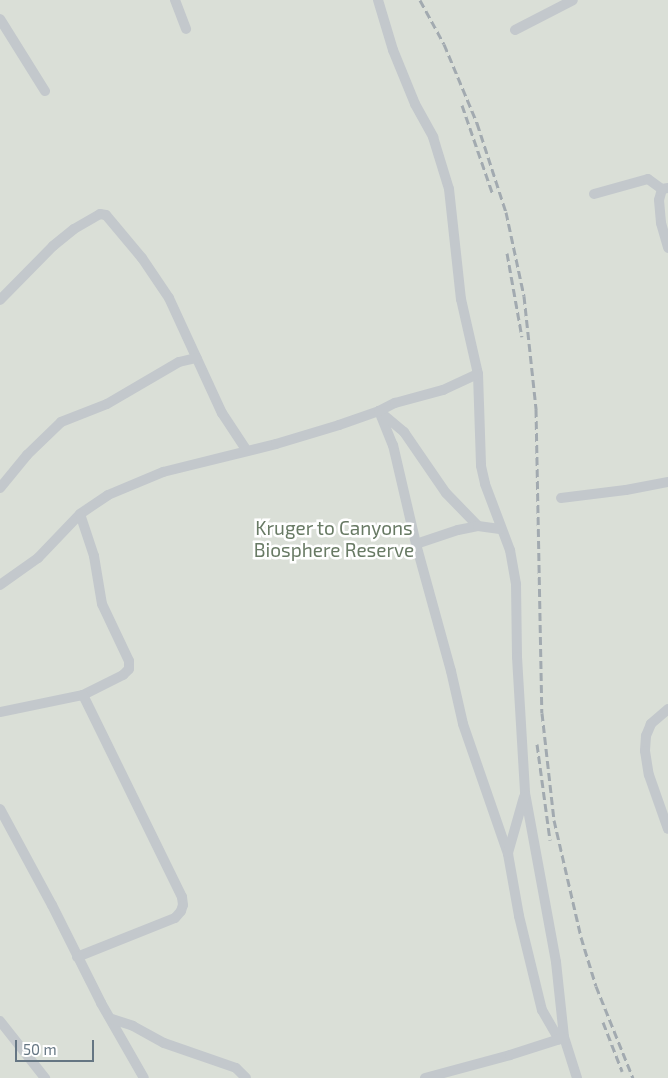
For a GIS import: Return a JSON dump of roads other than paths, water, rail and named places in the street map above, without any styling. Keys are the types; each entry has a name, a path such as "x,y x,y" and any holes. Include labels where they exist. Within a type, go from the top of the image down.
{"street":[{"path":"174,0 186,29"},
{"path":"378,0 392,50 415,104 433,137 444,168 451,201 461,299 478,374 481,466 500,529 511,557 516,584 517,657 525,793 556,962 562,1038"},
{"path":"515,30 573,0"},
{"path":"0,19 45,91"},
{"path":"594,194 648,179 665,189 659,210 668,248"},
{"path":"0,300 53,246 74,229 100,214 105,214 142,258 169,298 229,425 247,451"},
{"path":"0,488 27,456 61,422 107,404 179,362 197,358"},
{"path":"0,585 38,558 80,514 108,495 156,474 247,451 379,412 395,403 443,390 478,374"},
{"path":"379,412 404,432 446,493 478,526"},
{"path":"379,412 393,445 416,544 451,670 463,724 508,854 519,916 542,1010 562,1038 577,1078"},
{"path":"561,498 626,490 668,482"},
{"path":"0,712 82,695 128,671 129,665 102,604 96,561 80,514"},
{"path":"416,544 458,530 478,526 500,529"},
{"path":"77,957 175,918 181,912 183,905 182,897 82,695"},
{"path":"668,709 651,724 646,736 645,751 649,775 668,828"},
{"path":"508,854 525,793"},
{"path":"0,809 52,905 77,957 144,1078"},
{"path":"112,1019 133,1026 164,1043 236,1068 246,1078"},
{"path":"0,1021 45,1078"},
{"path":"425,1078 562,1038"},
{"path":"446,1072 455,1078"}],"railway":[{"path":"420,0 444,44 477,123 506,212 524,296 536,409 542,713 554,820 581,937 596,986 633,1078"},
{"path":"462,105 493,195"},
{"path":"507,253 522,337"},
{"path":"537,744 550,840"},
{"path":"603,1022 622,1071"}],"park label":[{"name":"Kruger to Canyons Biosphere Reserve","path":"334,539"}]}
